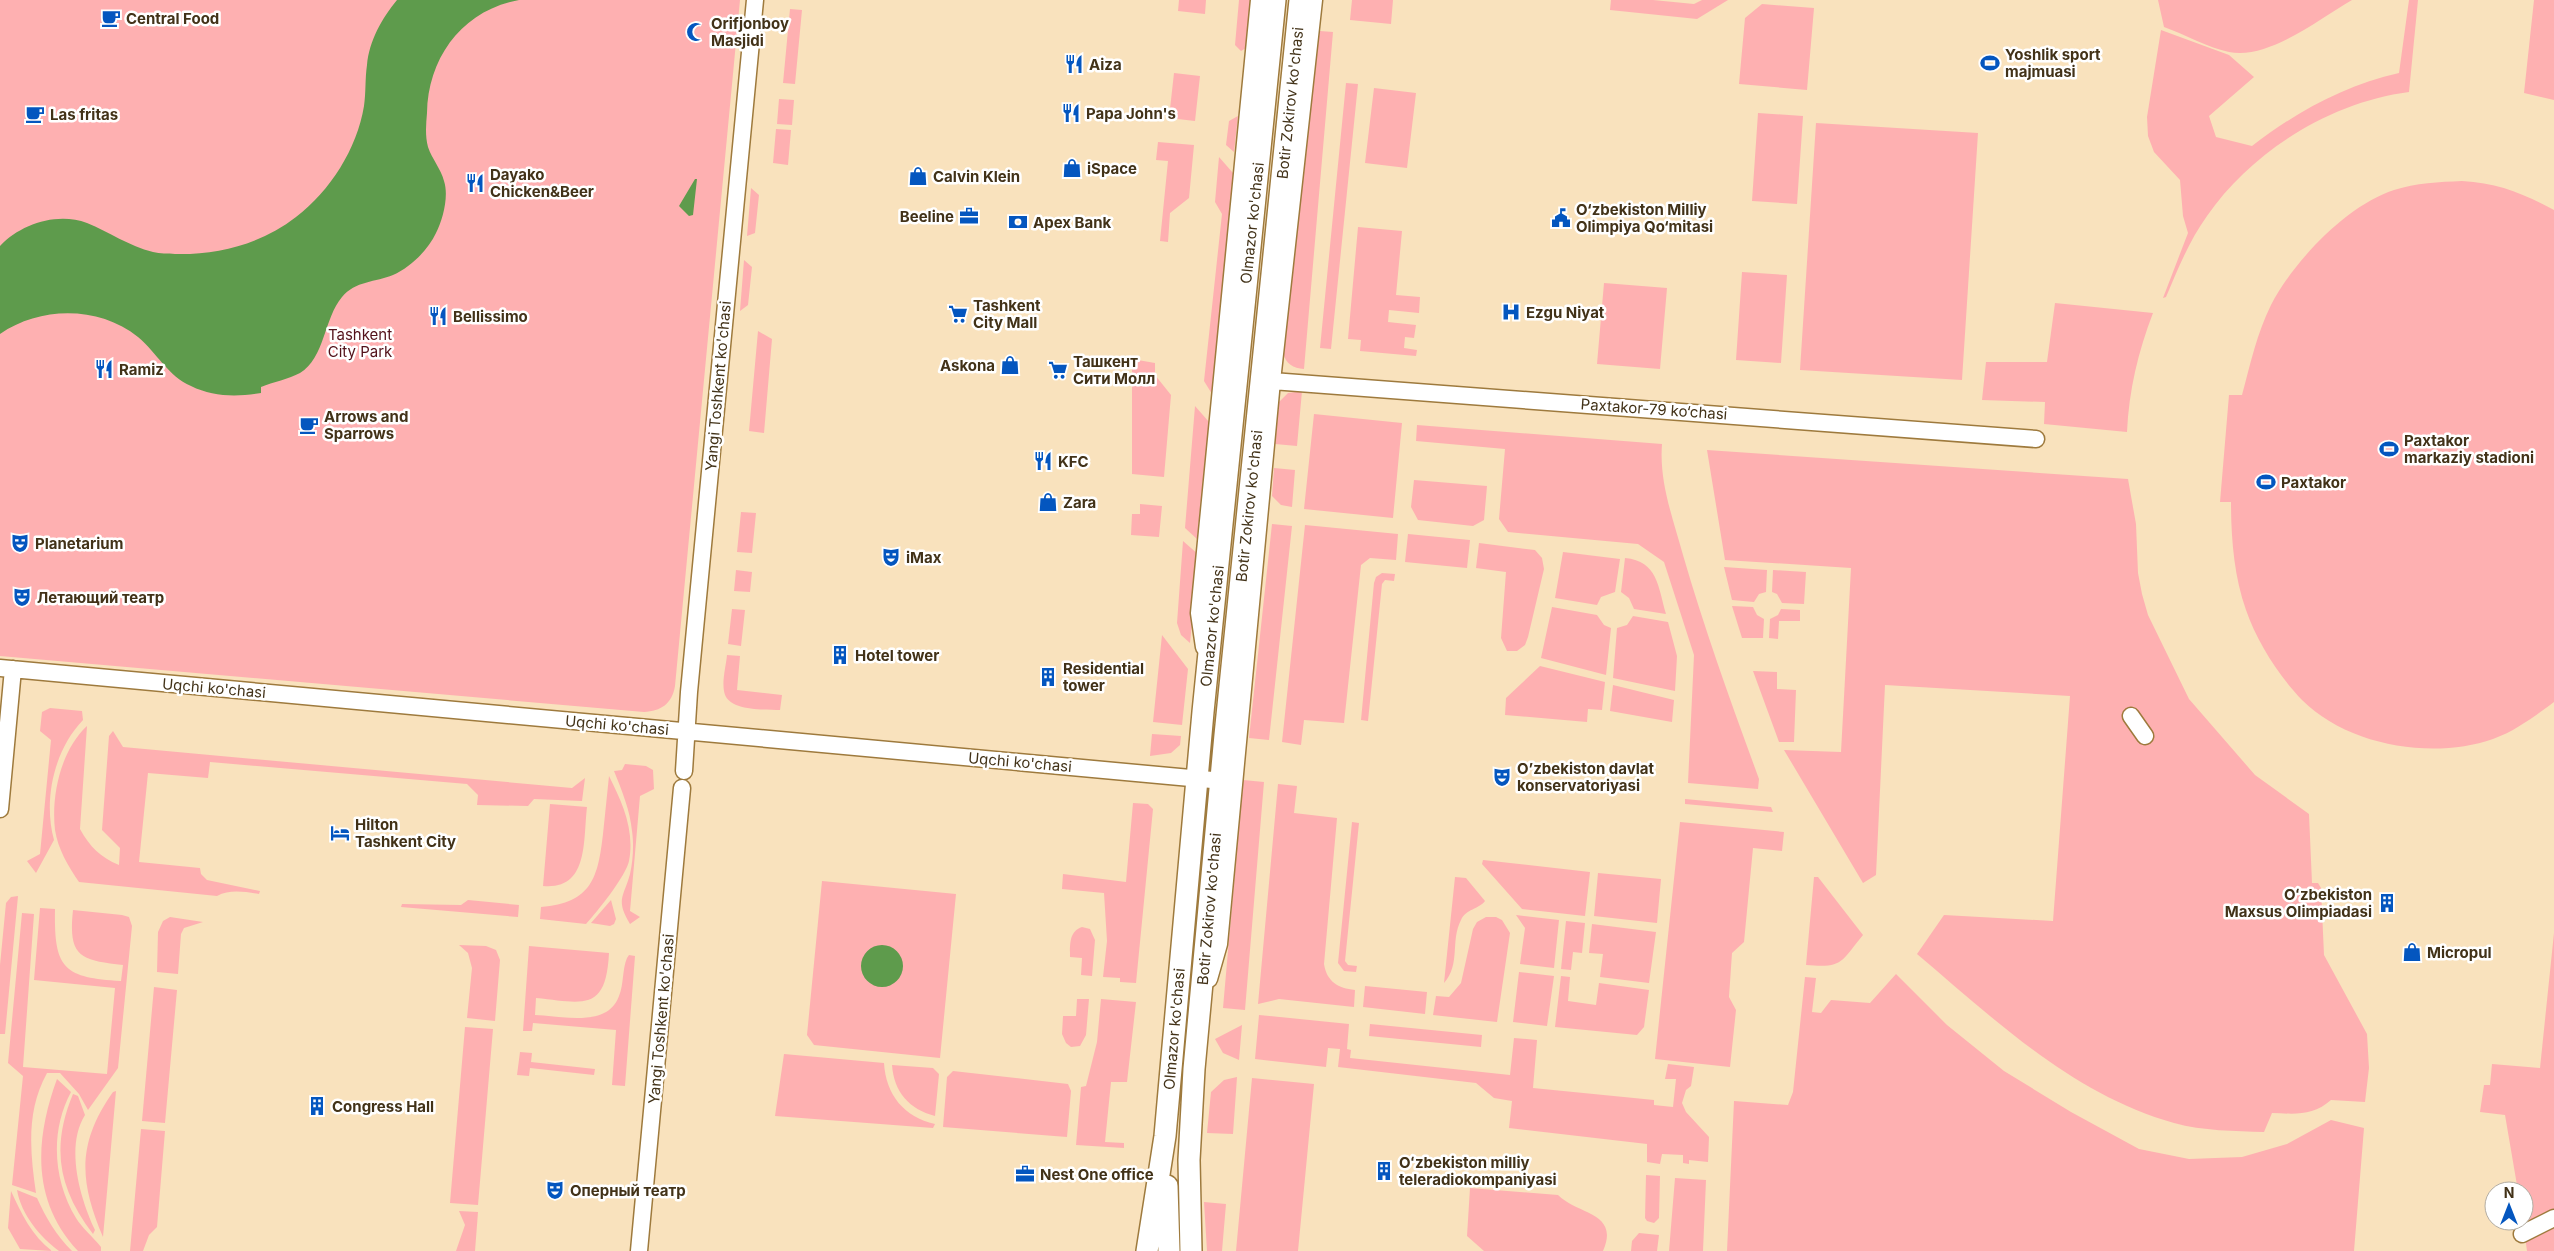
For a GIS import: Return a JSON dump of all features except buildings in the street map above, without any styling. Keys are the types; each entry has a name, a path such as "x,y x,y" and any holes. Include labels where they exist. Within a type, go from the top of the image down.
{"main road":[{"name":"Olmazor ko'chasi","path":"1147,1251 1164,1136 1197,778 1275,0"},
{"name":"Botir Zokirov ko'chasi","path":"1192,1251 1190,1130 1200,1012 1228,781 1300,0"},
{"path":"1164,1136 1169,1251"}],"street":[{"name":"Yangi Toshkent ko'chasi","path":"639,1251 688,731 689,692 755,0"},
{"path":"1208,673 1199,613 1259,0"},
{"path":"1228,781 1314,0"},
{"name":"Paxtakor-79 ko‘chasi","path":"1272,381 2036,439"},
{"name":"Uqchi ko'chasi","path":"6,669 1228,781"},
{"path":"0,809 6,669"},
{"path":"2131,716 2144,736"},
{"path":"2522,1234 2554,1218"}],"green space":[{"name":"Tashkent City Park","path":"0,0 740,0 675,686 671,698 665,705 656,710 644,712 0,656"},
{"path":"1179,0 1206,0 1205,14 1178,11"},
{"path":"1239,0 1252,0 1246,48 1241,51 1235,45"},
{"path":"1352,0 1393,0 1391,24 1350,20"},
{"path":"1611,0 1653,0 1694,4 1702,0 1728,0 1697,19 1610,10"},
{"path":"2158,0 2352,0 2309,27 2277,44 2244,53 2221,50 2164,27"},
{"path":"2409,0 2418,0 2409,92 2351,106 2323,118 2296,133 2270,151 2225,192 2207,216 2189,245 2166,297 2163,298 2188,233 2183,216 2180,180 2154,152 2148,136 2147,117 2161,30 2229,55 2254,77 2209,116 2216,137 2252,146 2286,122 2340,92 2399,73"},
{"path":"2534,0 2554,0 2554,100 2524,93"},
{"path":"1762,4 1814,8 1807,90 1739,84 1745,18"},
{"path":"790,9 802,10 795,84 783,83"},
{"path":"1317,32 1333,32 1304,369 1290,365 1283,353"},
{"path":"1174,73 1200,76 1195,121 1169,118"},
{"path":"1346,83 1358,84 1331,349 1320,348"},
{"path":"1374,88 1416,93 1407,168 1365,163"},
{"path":"779,99 794,100 792,125 777,124"},
{"path":"1758,113 1803,116 1797,204 1752,201"},
{"path":"1238,116 1234,152 1226,145 1229,121"},
{"path":"1816,123 1978,133 1962,380 1800,370"},
{"path":"776,129 791,130 788,165 773,163"},
{"path":"1158,142 1194,145 1189,198 1170,213 1168,242 1160,241 1168,161 1156,160"},
{"path":"1219,157 1233,173 1212,394 1204,381 1222,214 1215,202"},
{"name":"Paxtakor markaziy stadioni","path":"2462,181 2487,184 2510,190 2554,210 2554,702 2532,718 2493,739 2469,745 2444,748 2418,748 2392,745 2367,738 2343,728 2321,716 2302,700 2285,680 2262,646 2246,610 2234,557 2231,502 2220,502 2229,395 2242,395 2254,349 2266,316 2281,288 2293,271 2323,237 2358,208 2376,197 2411,186 2436,182"},
{"path":"751,188 759,195 755,233 747,236"},
{"path":"1358,227 1402,231 1396,295 1420,297 1419,313 1389,310 1388,322 1416,325 1414,338 1405,337 1404,348 1417,350 1416,356 1360,351 1361,340 1348,339"},
{"path":"744,260 752,267 748,305 740,311"},
{"path":"1742,272 1787,275 1781,363 1736,360"},
{"path":"1604,283 1667,288 1660,369 1597,364"},
{"path":"2055,303 2153,313 2135,371 2127,432 2044,424 2045,402 1982,400 1986,362 2047,362"},
{"path":"758,331 772,339 764,433 749,431"},
{"path":"1132,359 1155,363 1155,375 1171,395 1164,477 1132,474"},
{"path":"1302,391 1297,446 1275,444 1279,402 1288,393"},
{"path":"1195,406 1209,422 1197,539 1185,528"},
{"path":"1314,414 1402,423 1393,518 1304,509"},
{"path":"1417,425 1662,444 1663,473 1671,514 1691,583 1759,779 1758,789 1688,783 1694,655 1664,562 1638,544 1508,532 1499,519 1505,449 1416,441"},
{"path":"1707,450 2128,479 2136,524 2138,573 2142,594 2148,615 2189,699 2255,775 2309,814 2312,883 2318,883 2321,888 2324,955 2367,1034 2369,1068 2365,1102 2331,1100 2318,1109 2304,1113 2272,1113 2264,1132 2208,1129 2174,1123 2137,1110 2102,1094 2069,1074 2006,1029 1917,954 1944,915 2053,921 2070,696 1885,685 1876,875 1863,883 1784,750 1841,752 1851,568 1725,560"},
{"path":"1274,468 1295,470 1292,507 1281,505 1272,496"},
{"path":"1414,480 1487,486 1484,520 1473,526 1418,520 1411,507"},
{"path":"1140,504 1162,506 1159,537 1131,535 1132,514 1140,514"},
{"path":"741,512 756,513 752,553 737,552"},
{"path":"1272,524 1292,526 1269,740 1249,738"},
{"path":"1305,525 1398,534 1396,560 1370,558 1361,565 1344,723 1304,720 1301,745 1282,742"},
{"path":"1408,534 1470,540 1467,568 1405,562"},
{"path":"1183,541 1199,555 1190,643 1181,635 1177,623"},
{"path":"1479,543 1535,550 1542,558 1544,569 1528,637 1525,645 1517,651 1507,651 1501,638 1506,572 1476,568"},
{"path":"1563,552 1620,559 1615,592 1601,597 1597,605 1555,598"},
{"path":"1625,558 1636,560 1650,570 1658,585 1666,614 1634,609 1629,598 1621,592"},
{"path":"1724,567 1767,570 1766,592 1759,594 1754,602 1732,600"},
{"path":"736,570 752,572 750,592 734,591"},
{"path":"1773,570 1806,572 1804,604 1782,603 1777,594 1772,592"},
{"path":"1382,573 1395,574 1394,581 1385,580 1382,584 1368,721 1361,720 1374,583 1376,577"},
{"path":"1732,606 1753,607 1757,615 1764,619 1763,638 1742,638"},
{"path":"1552,607 1597,615 1604,625 1611,628 1606,675 1541,658"},
{"path":"732,609 745,610 741,646 728,644"},
{"path":"1781,609 1800,610 1800,621 1779,621 1778,639 1769,638 1770,619 1778,615"},
{"path":"1633,616 1668,622 1677,656 1675,691 1613,678 1617,628 1627,625"},
{"path":"1162,635 1188,669 1182,725 1153,722"},
{"path":"727,655 740,656 737,690 782,695 780,710 747,708 732,703 727,698 723,682"},
{"path":"1540,666 1605,682 1602,710 1588,709 1587,722 1505,715 1506,698"},
{"path":"1753,671 1777,672 1777,689 1796,690 1794,742 1779,742"},
{"path":"1613,685 1674,700 1672,722 1610,711"},
{"path":"50,708 82,711 83,720 73,732 58,761 51,792 50,809 54,840 36,873 27,861 40,854 51,740 40,731 42,712"},
{"path":"87,726 80,829 96,851 106,859 119,865 120,848 102,830 109,736 113,731 123,747 572,788 585,778 582,801 534,799 528,806 477,805 478,795 467,784 210,762 208,778 148,773 139,862 200,868 201,874 207,880 260,891 259,894 232,892 217,896 79,882 67,864 58,844 54,816 57,788 64,760 70,747"},
{"path":"1152,734 1181,736 1180,745 1171,753 1150,756"},
{"path":"625,764 646,766 653,770 654,789 640,796 630,911 640,917 630,924 625,916 622,898 631,869 633,836 628,808 614,771 622,770"},
{"path":"609,776 623,806 629,827 630,850 627,868 611,894 586,924 540,919 541,907 572,900 582,893 595,875 601,849"},
{"path":"1243,780 1264,782 1245,1010 1223,1008"},
{"path":"1278,784 1297,786 1294,813 1337,818 1324,964 1325,970 1334,983 1343,988 1355,990 1354,1007 1279,999 1258,1004"},
{"path":"1685,799 1771,807 1773,812 1685,804"},
{"path":"1133,803 1148,804 1153,809 1136,983 1120,982 1120,978 1103,977 1107,941 1104,893 1062,889 1063,874 1126,882"},
{"path":"550,804 587,807 585,834 581,861 576,872 569,880 558,885 543,886"},
{"path":"1352,822 1359,823 1345,961 1348,965 1357,966 1356,972 1344,971 1338,963"},
{"path":"1680,822 1784,832 1782,851 1753,848 1744,942 1732,953 1729,997 1736,1010 1730,1067 1655,1059"},
{"path":"1483,860 1590,872 1585,916 1522,909 1482,864"},
{"path":"1598,873 1661,879 1657,923 1594,916"},
{"path":"1455,877 1466,878 1485,901 1463,916 1461,920 1456,936 1452,968 1444,983"},
{"path":"1814,877 1818,877 1863,935 1845,958 1840,962 1827,966 1806,965"},
{"path":"822,881 956,894 940,1058 814,1045 807,1035"},
{"path":"18,896 5,1034 0,1034 0,965 6,903 11,897"},
{"path":"468,900 519,905 518,917 401,907 402,904 461,905"},
{"path":"611,900 616,919 614,924 610,926 591,923"},
{"path":"40,908 55,909 55,929 60,956 66,966 86,977 121,981 123,965 96,961 80,953 75,947 73,938 73,910 122,915 129,917 132,926 118,1068 88,1110 79,1094 60,1073 47,1073 40,1087 31,1132 36,1193 12,1185 23,1076 8,1063 22,913 34,914 23,1067 107,1074 115,988 34,980"},
{"path":"1516,915 1559,920 1554,968 1520,964 1525,928"},
{"path":"170,917 203,922 184,928 181,934 178,974 157,972 158,932 163,921"},
{"path":"1486,917 1496,917 1502,920 1510,933 1497,1022 1433,1015 1436,996 1449,997 1461,983 1473,929 1477,922"},
{"path":"1566,921 1585,923 1582,953 1573,952 1571,970 1561,969"},
{"path":"1592,924 1656,932 1649,983 1600,977 1603,954 1589,953"},
{"path":"1082,927 1090,929 1095,940 1092,976 1081,975 1082,958 1070,957 1072,935"},
{"path":"2554,933 2554,1251 2527,1251 2524,1231 2534,1231 2534,1181 2516,1181 2505,1115 2480,1112 2484,1085 2490,1085 2492,1064 2540,1068"},
{"path":"459,945 486,946 496,950 500,960 495,1021 467,1018 472,968 468,953"},
{"path":"529,946 609,953 603,986 597,994 579,1002 536,998 535,1015 583,1018 605,1013 613,1006 619,996 627,958 629,955 635,956 625,1086 612,1085 616,1030 533,1023 532,1031 523,1031"},
{"path":"1519,972 1554,976 1547,1026 1513,1022"},
{"path":"1896,974 1947,1025 2004,1071 2071,1112 2139,1149 2189,1159 2242,1157 2287,1144 2331,1120 2364,1128 2354,1251 1727,1251 1734,1101 1788,1105 1793,1092 1805,977 1816,978 1812,1012 1821,1013 1831,1000 1870,1003"},
{"path":"1561,976 1570,977 1568,1001 1596,1005 1599,983 1649,990 1644,1027 1637,1035 1555,1027"},
{"path":"1365,986 1427,992 1425,1014 1363,1007"},
{"path":"154,987 177,990 165,1123 142,1121"},
{"path":"1077,999 1089,999 1086,1035 1080,1046 1071,1047 1066,1043 1062,1034 1063,1016 1076,1016"},
{"path":"1101,999 1136,1002 1127,1082 1111,1082 1105,1142 1124,1143 1124,1148 1076,1145 1081,1087 1086,1086 1097,1042"},
{"path":"1259,1015 1349,1024 1347,1049 1351,1050 1350,1058 1510,1075 1514,1038 1537,1040 1533,1088 1654,1100 1654,1105 1673,1107 1676,1079 1665,1079 1668,1064 1694,1067 1691,1086 1686,1090 1682,1103 1686,1112 1709,1137 1708,1162 1689,1160 1689,1164 1683,1163 1683,1155 1662,1154 1660,1164 1647,1162 1647,1144 1509,1128 1512,1101 1494,1098 1476,1083 1338,1067 1340,1049 1328,1048 1326,1067 1255,1059"},
{"path":"1370,1024 1482,1035 1481,1047 1369,1036"},
{"path":"1242,1025 1239,1060 1223,1053 1215,1039"},
{"path":"465,1027 493,1029 478,1205 450,1203"},
{"path":"520,1052 532,1053 531,1062 595,1069 594,1075 530,1068 529,1076 517,1075"},
{"path":"784,1054 884,1063 888,1085 899,1103 914,1116 935,1124 933,1128 775,1116"},
{"path":"892,1065 933,1068 939,1074 935,1116 910,1104 896,1083"},
{"path":"953,1071 1068,1084 1071,1091 1067,1137 943,1127 947,1077"},
{"path":"1237,1077 1233,1134 1207,1133 1211,1092 1224,1080"},
{"path":"1252,1078 1314,1084 1298,1251 1236,1251"},
{"path":"57,1079 71,1092 64,1107 57,1139 59,1172 63,1188 76,1218 101,1247 101,1251 78,1251 63,1232 52,1211 45,1190 42,1169 44,1124"},
{"path":"116,1091 103,1237 89,1198 86,1163 93,1128 101,1111 113,1092"},
{"path":"73,1094 78,1096 85,1115 79,1128 75,1157 84,1203 95,1230 93,1234 72,1200 65,1183 62,1167 60,1149 62,1132"},
{"path":"141,1129 165,1131 157,1227 149,1235 143,1251 130,1251"},
{"path":"1646,1175 1660,1176 1659,1218 1654,1223 1647,1221 1645,1218"},
{"path":"1675,1178 1706,1180 1703,1251 1669,1251"},
{"path":"1470,1188 1558,1195 1566,1202 1602,1221 1606,1229 1607,1238 1603,1251 1484,1251 1467,1236"},
{"path":"17,1190 37,1198 52,1226 72,1251 59,1251 38,1232 23,1208"},
{"path":"11,1191 23,1216 33,1231 52,1251 20,1249 8,1228"},
{"path":"1204,1202 1226,1204 1222,1251 1207,1251"},
{"path":"459,1211 478,1212 475,1251 456,1251 465,1225"},
{"path":"1639,1233 1659,1235 1657,1251 1631,1251 1632,1241"}],"shaded area":[{"path":"397,0 519,0 499,5 481,14 466,25 452,39 434,73 429,92 426,139 443,177 446,200 439,227 433,239 418,257 400,272 359,285 342,297 331,316 315,358 300,373 261,387 261,393 243,395 216,394 199,390 183,382 138,337 123,327 88,315 70,313 51,314 33,318 0,334 0,246 29,226 52,220 76,220 153,252 191,254 223,250 254,241 283,226 308,207 331,182 355,138 364,106 366,70 370,47 381,22"},
{"path":"695,179 697,179 693,215 689,216 679,206"},
{"path":"886,945 894,948 900,954 903,966 900,978 894,984 878,987 870,984 864,978 861,962 864,954 870,948"}],"place":[{"name":"Central Food","path":"111,18"},
{"name":"Orifjonboy Masjidi","path":"696,32"},
{"name":"Yoshlik sport majmuasi","path":"1990,63"},
{"name":"Aiza","path":"1074,64"},
{"name":"Papa John's","path":"1071,113"},
{"name":"Las fritas","path":"35,114"},
{"name":"iSpace","path":"1072,168"},
{"name":"Calvin Klein","path":"918,176"},
{"name":"Dayako Chicken&Beer","path":"475,183"},
{"name":"Beeline","path":"969,216"},
{"name":"O‘zbekiston Milliy Olimpiya Qo‘mitasi","path":"1561,218"},
{"name":"Apex Bank","path":"1018,222"},
{"name":"Ezgu Niyat","path":"1511,312"},
{"name":"Tashkent City Mall","path":"958,314"},
{"name":"Bellissimo","path":"438,316"},
{"name":"Askona","path":"1010,365"},
{"name":"Ramiz","path":"104,369"},
{"name":"Ташкент Сити Молл","path":"1058,370"},
{"name":"Arrows and Sparrows","path":"309,425"},
{"name":"Paxtakor markaziy stadioni","path":"2389,449"},
{"name":"KFC","path":"1043,461"},
{"name":"Paxtakor","path":"2266,482"},
{"name":"Zara","path":"1048,502"},
{"name":"Planetarium","path":"20,543"},
{"name":"iMax","path":"891,557"},
{"name":"Летающий театр","path":"22,597"},
{"name":"Hotel tower","path":"840,655"},
{"name":"Residential tower","path":"1048,677"},
{"name":"O’zbekiston davlat konservatoriyasi","path":"1502,777"},
{"name":"Hilton Tashkent City","path":"340,833"},
{"name":"Oʻzbekiston Maxsus Olimpiadasi","path":"2387,903"},
{"name":"Micropul","path":"2412,952"},
{"name":"Congress Hall","path":"317,1106"},
{"name":"Oʻzbekiston milliy teleradiokompaniyasi","path":"1384,1171"},
{"name":"Nest One office","path":"1025,1174"},
{"name":"Оперный театр","path":"555,1190"}]}
